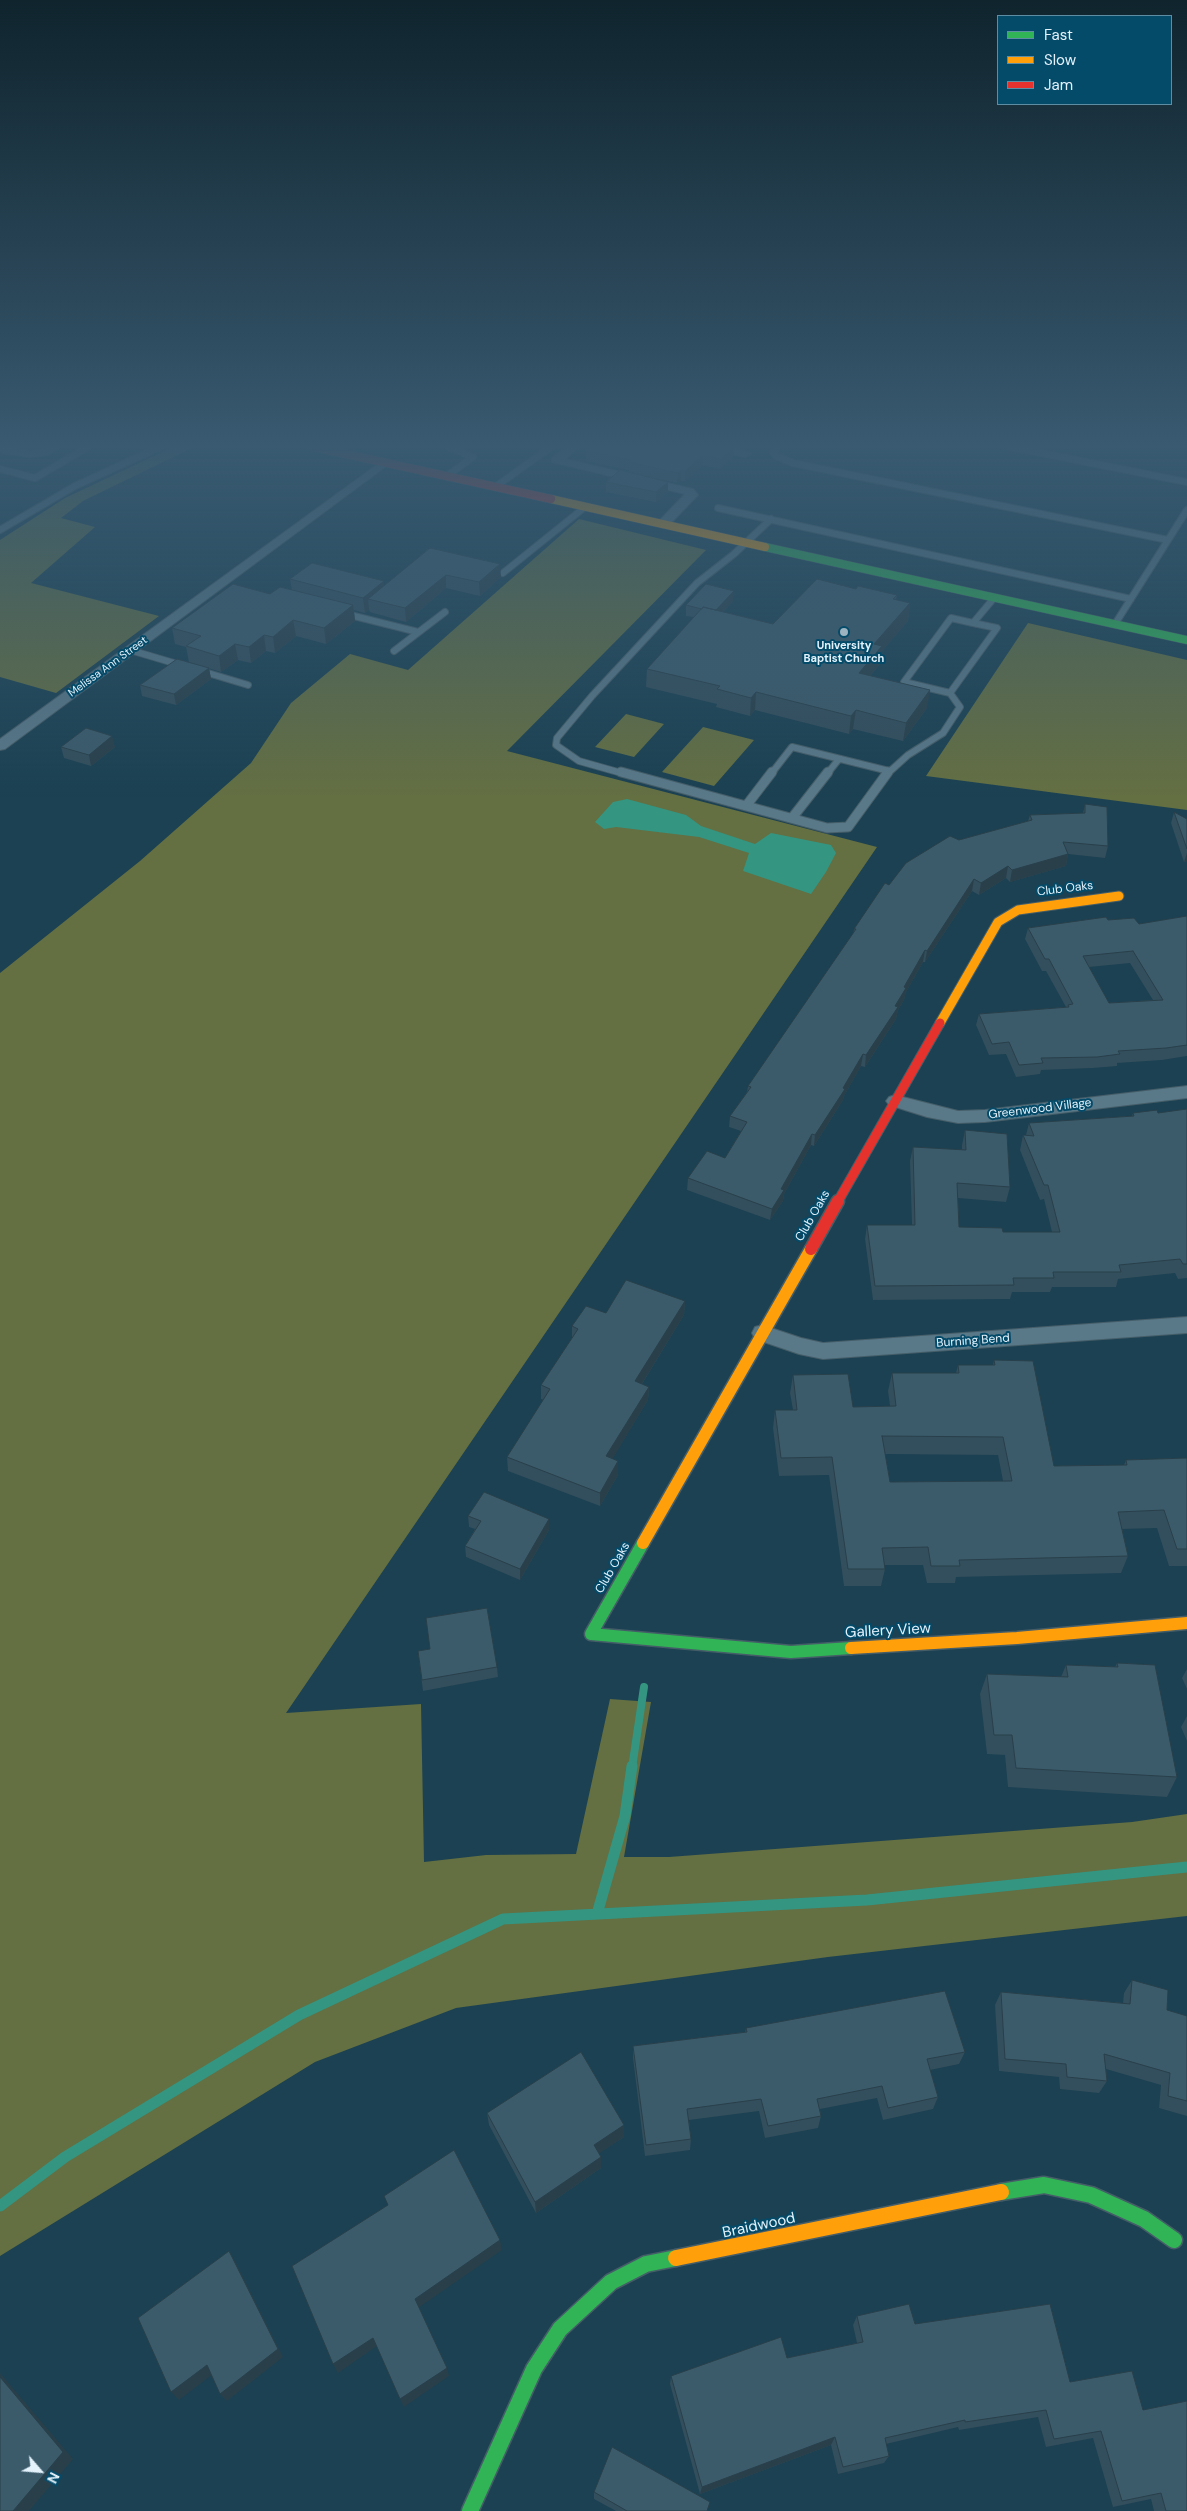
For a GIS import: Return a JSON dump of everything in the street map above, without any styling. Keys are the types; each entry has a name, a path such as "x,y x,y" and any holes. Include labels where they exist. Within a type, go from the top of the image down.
{"street":[{"name":"Melissa Ann Street","path":"0,746 130,650 227,584 253,564"},
{"path":"844,564 1187,640"},
{"name":"Club Oaks","path":"591,1634 998,922 1018,910 1042,904 1119,896"},
{"name":"Greenwood Village","path":"895,1101 928,1111 958,1117 985,1116 1187,1092"},
{"name":"Burning Bend","path":"762,1333 799,1346 823,1351 1187,1325"},
{"name":"Gallery View","path":"591,1634 791,1652 1017,1638 1187,1623"},
{"name":"Braidwood","path":"470,2511 534,2369 560,2329 611,2282 646,2264 995,2193 1044,2185 1091,2195 1144,2219 1174,2240"}],"lane":[{"path":"503,573 514,564"},
{"path":"719,564 697,583 592,696 557,738 556,745 579,761 828,828 848,827 889,771 908,755 943,733 960,706 950,693 904,682 951,618 997,628 950,693"},
{"path":"972,564 1131,599"},
{"path":"1115,624 1153,564"},
{"path":"973,623 994,598"},
{"path":"334,611 418,632"},
{"path":"394,650 445,612"},
{"path":"130,650 248,685"},
{"path":"746,806 792,747 889,771"},
{"path":"792,818 839,759"}],"shaded area":[{"path":"0,564 53,564 31,583 159,616 56,693 0,677"},
{"path":"528,564 692,564 507,751 877,847 286,1713 421,1704 424,1862 486,1855 576,1854 610,1699 651,1702 624,1857 669,1857 1132,1822 1187,1814 1187,1916 828,1957 456,2008 315,2062 0,2256 0,973 140,861 251,763 291,703 350,654 408,670"},
{"path":"1028,623 1187,660 1187,810 926,776"},
{"path":"626,714 664,724 634,757 595,747"},
{"path":"703,727 754,740 714,786 662,772"},
{"path":"627,799 686,815 701,826 755,844 771,833 831,845 836,853 811,894 743,871 749,853 699,837 616,827 604,829 595,822 613,802"}],"building":[{"path":"310,564 317,564 384,581 363,598 290,579"},
{"path":"410,564 500,564 479,582 446,575 405,608 368,599"},
{"path":"817,579 856,589 858,586 897,595 893,599 910,603 874,644 882,646 859,673 930,690 906,723 856,710 851,716 756,692 751,698 717,689 720,686 647,669 703,607 773,624"},
{"path":"233,584 270,594 280,587 353,605 324,628 293,620 273,637 264,635 249,647 235,644 219,656 186,646 201,636 172,628"},
{"path":"706,584 734,591 716,610 686,605"},
{"path":"177,659 209,668 174,694 140,685"},
{"path":"86,728 112,736 89,755 61,747"},
{"path":"1085,804 1107,807 1108,846 1063,842 1068,854 1012,870 1008,866 981,883 974,879 927,951 925,950 895,1006 898,1007 866,1055 863,1054 843,1088 845,1089 815,1135 812,1134 781,1189 784,1190 772,1209 688,1178 707,1151 725,1158 747,1122 730,1116 751,1087 748,1086 856,929 854,929 885,883 889,885 906,863 950,836 959,840 1032,820 1030,815 1085,813"},
{"path":"1174,812 1187,819 1187,849"},
{"path":"1187,916 1187,1045 1118,1051 1120,1054 1097,1057 1041,1058 1043,1063 1019,1065 1009,1042 992,1044 979,1014 1069,1007 1068,1005 1073,1004 1049,959 1045,959 1028,928 1106,917 1108,920 1134,918 1139,924","holes":["1133,951 1163,1000 1109,1003 1083,956"]},
{"path":"1187,1109 1187,1264 1183,1264 1180,1259 1119,1265 1121,1272 1053,1272 1054,1278 1013,1278 1014,1285 875,1286 867,1225 915,1225 913,1147 966,1150 965,1130 1007,1134 1010,1187 957,1183 959,1227 1002,1228 1003,1232 1060,1232 1048,1185 1044,1185 1023,1135 1034,1136 1029,1123 1134,1116 1133,1113 1157,1110 1158,1113"},
{"path":"626,1280 685,1301 635,1381 649,1387 606,1456 618,1461 600,1493 507,1457 550,1389 541,1385 578,1329 572,1326 586,1306 606,1313"},
{"path":"994,1360 1033,1361 1054,1466 1127,1465 1126,1460 1187,1458 1187,1549 1177,1549 1164,1510 1118,1512 1128,1556 959,1560 960,1566 931,1566 928,1547 882,1548 885,1569 848,1569 832,1457 781,1458 775,1410 797,1410 793,1375 848,1374 853,1407 896,1406 892,1373 959,1373 958,1365 995,1365","holes":["882,1436 1003,1437 1012,1481 890,1482"]},
{"path":"484,1492 549,1519 520,1569 465,1546 481,1521 468,1516"},
{"path":"487,1608 497,1667 422,1680 418,1651 430,1649 426,1618"},
{"path":"1117,1663 1155,1665 1177,1777 1016,1768 1012,1735 994,1735 987,1674 1068,1677 1066,1665 1118,1667"},
{"path":"1132,1980 1168,1990 1167,2010 1187,2016 1187,2101 1168,2096 1170,2073 1104,2054 1107,2081 1067,2077 1066,2064 1005,2059 1001,1992 1130,2004"},
{"path":"945,1991 965,2052 927,2059 938,2097 888,2108 882,2086 817,2099 821,2116 768,2126 761,2099 687,2109 691,2139 646,2145 633,2046 747,2032 746,2028"},
{"path":"581,2052 624,2125 594,2145 601,2157 535,2202 487,2113"},
{"path":"454,2150 500,2240 415,2299 447,2368 400,2399 373,2338 333,2364 292,2266 388,2205 384,2196"},
{"path":"229,2251 278,2349 220,2394 207,2365 171,2392 138,2318"},
{"path":"909,2304 915,2324 1050,2304 1070,2382 1132,2371 1143,2410 1187,2401 1187,2511 1166,2511 1161,2493 1122,2501 1101,2431 1054,2439 1046,2410 965,2422 965,2420 885,2438 889,2456 843,2467 835,2437 702,2487 671,2376 781,2337 787,2358 863,2342 857,2316"},
{"path":"0,2377 63,2452 13,2511 0,2511"},
{"path":"612,2447 710,2502 707,2511 627,2511 594,2492"}],"waterway":[{"path":"632,1768 644,1687"},
{"path":"597,1914 625,1816 632,1766"},
{"path":"0,2206 65,2157 299,2015 503,1919 867,1900 1187,1867"}],"traffic: fast":[{"path":"843,564 1187,640"},
{"path":"643,1543 591,1634 791,1652 851,1648"},
{"path":"1001,2192 1044,2185 1091,2195 1144,2219 1174,2240"},
{"path":"470,2511 534,2369 560,2329 611,2282 646,2264 676,2258"}],"traffic: slow":[{"path":"940,1023 998,922 1018,910 1119,896"},
{"path":"643,1543 811,1249"},
{"path":"851,1648 1017,1638 1187,1623"},
{"path":"676,2258 1001,2192"}],"traffic: jam":[{"path":"811,1249 940,1023"}],"place":[{"name":"University Baptist Church","path":"844,632"}]}
